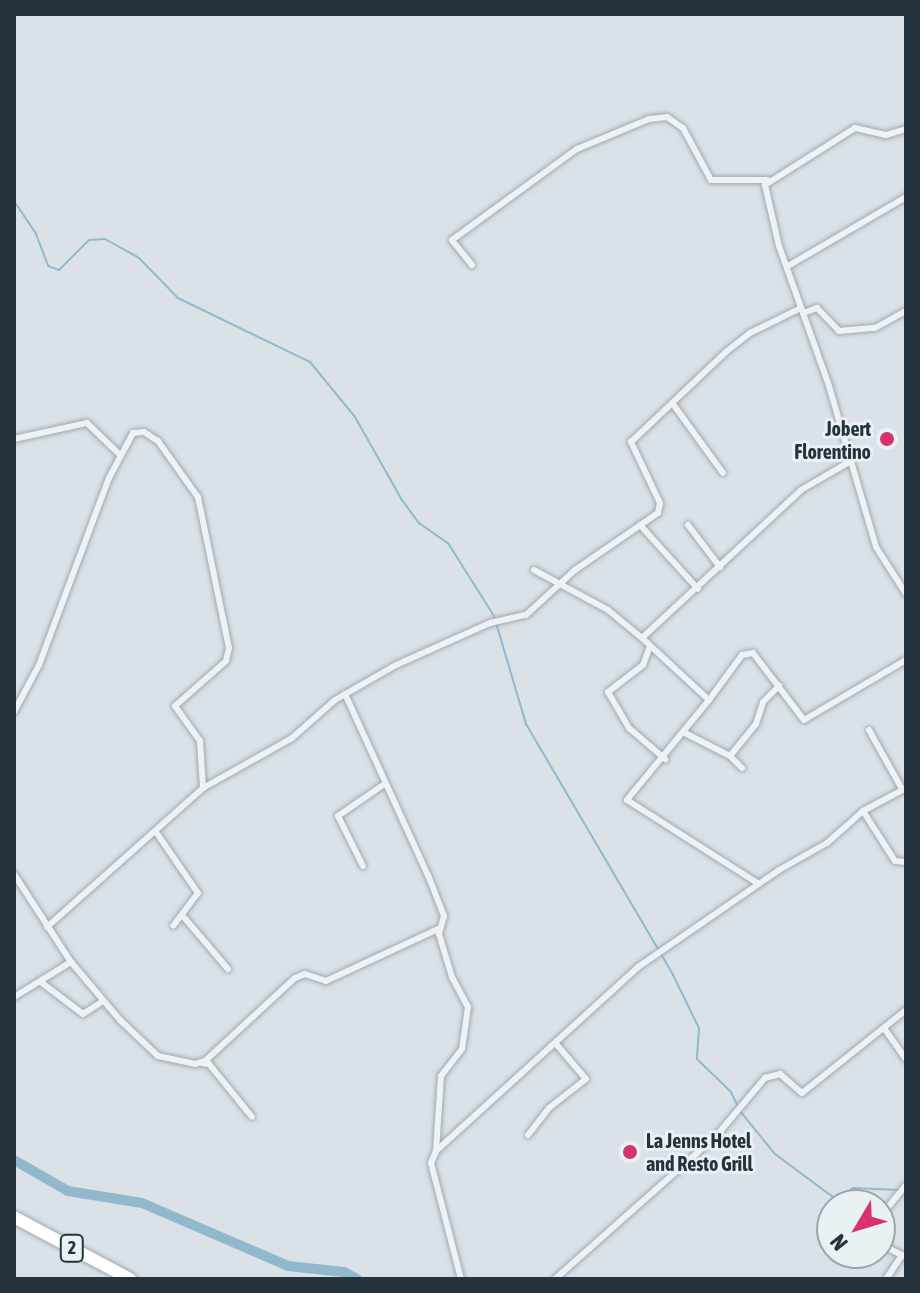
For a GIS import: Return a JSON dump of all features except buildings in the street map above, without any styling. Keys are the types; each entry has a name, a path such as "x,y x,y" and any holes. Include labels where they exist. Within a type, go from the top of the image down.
{"highway":[{"name":"2","path":"14,1217 130,1279"}],"street":[{"path":"472,265 452,240 577,149 649,119 667,117 683,128 711,180 767,180 855,128 886,135 906,129"},
{"path":"767,180 767,206 876,547 906,594"},
{"path":"788,266 906,197"},
{"path":"47,927 203,788 292,738 345,694 494,622 526,615 560,585 640,525 661,506 631,442 750,333 802,311 817,308 839,331 875,328 906,311"},
{"path":"673,404 723,473"},
{"path":"14,439 87,423 121,456"},
{"path":"14,712 39,665 93,517 121,456 133,433 151,436 202,509 229,654 175,706 200,741 203,788"},
{"path":"642,638 801,490 851,461"},
{"path":"640,525 698,589"},
{"path":"688,525 720,567"},
{"path":"534,570 608,610 709,700"},
{"path":"650,646 643,665 608,692 629,728 665,759"},
{"path":"759,884 627,800 665,759 748,652 756,655 808,720 906,660"},
{"path":"730,756 756,724 763,702 779,686"},
{"path":"202,1063 295,978 305,974 326,981 438,929 444,916 345,694"},
{"path":"436,1151 556,1044 607,993 759,884 827,843 863,811 904,788 869,730"},
{"path":"685,733 730,756 742,768"},
{"path":"363,866 338,816 386,783"},
{"path":"863,811 895,861 906,862"},
{"path":"156,832 198,893 173,926"},
{"path":"14,874 71,962 103,1001 158,1056 202,1063 238,1096 252,1117"},
{"path":"182,915 228,969"},
{"path":"438,929 470,1015 462,1049 441,1076 436,1151 431,1163 461,1279"},
{"path":"14,997 42,983 71,962"},
{"path":"42,983 83,1014 103,1001"},
{"path":"555,1279 735,1113 774,1073 802,1093 906,1010"},
{"path":"884,1028 906,1059"},
{"path":"528,1135 549,1108 586,1079 556,1044"},
{"path":"886,1279 904,1256"}],"waterway":[{"path":"14,201 36,234 48,266 59,270 89,240 105,239 139,258 178,298 310,362 355,417 402,500 419,523 448,543 494,616 526,724 673,975 699,1028 697,1059 731,1092 737,1105"},
{"path":"740,1111 775,1154 837,1200 853,1188 898,1190"},
{"path":"14,1160 68,1191 142,1203 288,1266 344,1272 357,1279"}],"place":[{"name":"Jobert Florentino","path":"887,439"},
{"name":"La Jenns Hotel and Resto Grill","path":"630,1152"}]}
